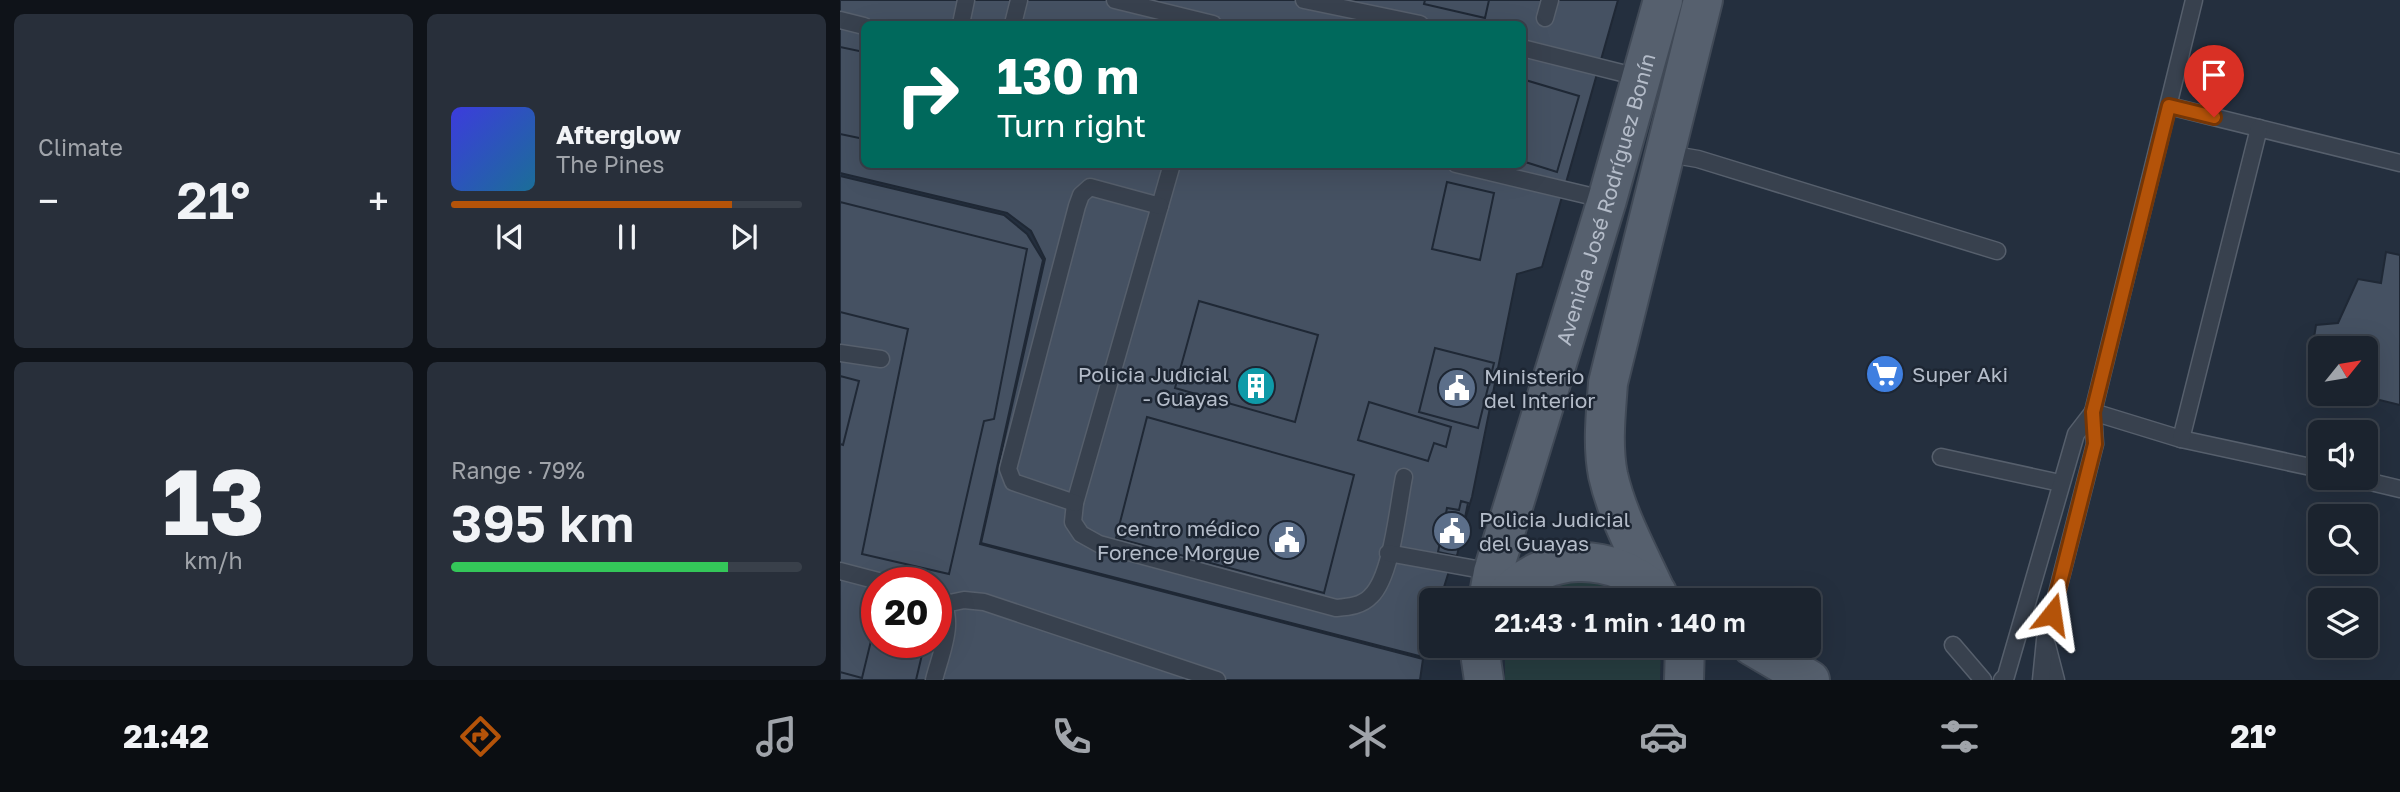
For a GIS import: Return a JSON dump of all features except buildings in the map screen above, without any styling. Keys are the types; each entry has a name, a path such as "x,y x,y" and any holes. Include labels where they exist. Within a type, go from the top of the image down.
{"main road":[{"name":"Avenida José Rodríguez Bonín","path":"1496,588 1663,0"},
{"name":"Avenida José Rodríguez Bonín","path":"1657,588 1620,513 1608,474 1604,435 1608,383 1703,0"},
{"path":"1506,588 1556,564 1582,560 1609,564 1633,574 1651,588"},
{"path":"1684,680 1685,658"},
{"path":"1772,658 1810,680"}],"lane":[{"path":"962,21 966,0"},
{"path":"1014,21 1019,0"},
{"path":"1115,0 1201,21"},
{"path":"1304,0 1406,21"},
{"path":"1545,18 1550,0"},
{"path":"2041,680 2045,640 2095,444 2093,412 2194,0"},
{"path":"840,20 861,25"},
{"path":"1526,49 1643,78"},
{"path":"2169,106 2400,163"},
{"path":"2181,439 2259,128"},
{"path":"1663,153 1708,162 1997,251"},
{"path":"1171,168 1074,503 1073,523 1081,534 1099,544 1336,608 1354,606 1371,596 1383,575 1404,477"},
{"path":"1473,168 1607,200"},
{"path":"1074,503 1013,482 1008,469 1077,206 1081,195 1090,187 1160,206"},
{"path":"840,353 881,359"},
{"path":"2093,412 2181,439 2308,467"},
{"path":"2002,680 2006,676 2076,434 2093,412"},
{"path":"1941,457 2060,483"},
{"path":"2378,484 2400,489"},
{"path":"1388,553 1487,588"},
{"path":"840,571 861,576"},
{"path":"952,601 984,602 1217,680"},
{"path":"2045,640 2056,680"},
{"path":"1953,645 1983,680"},
{"path":"934,680 939,658"}],"green space":[{"path":"1582,581 1604,584 1611,588 1553,588 1560,584"},
{"path":"1505,658 1661,658 1660,680 1505,680"}],"place":[{"name":"Super Aki","path":"1885,374"},
{"name":"Policia Judicial - Guayas","path":"1256,386"},
{"name":"Ministerio del Interior","path":"1457,388"},
{"name":"Policia Judicial del Guayas","path":"1452,531"},
{"name":"centro médico Forence Morgue","path":"1287,540"}],"route":[{"path":"2052,614 2095,444 2093,412 2169,106 2214,117"}]}
